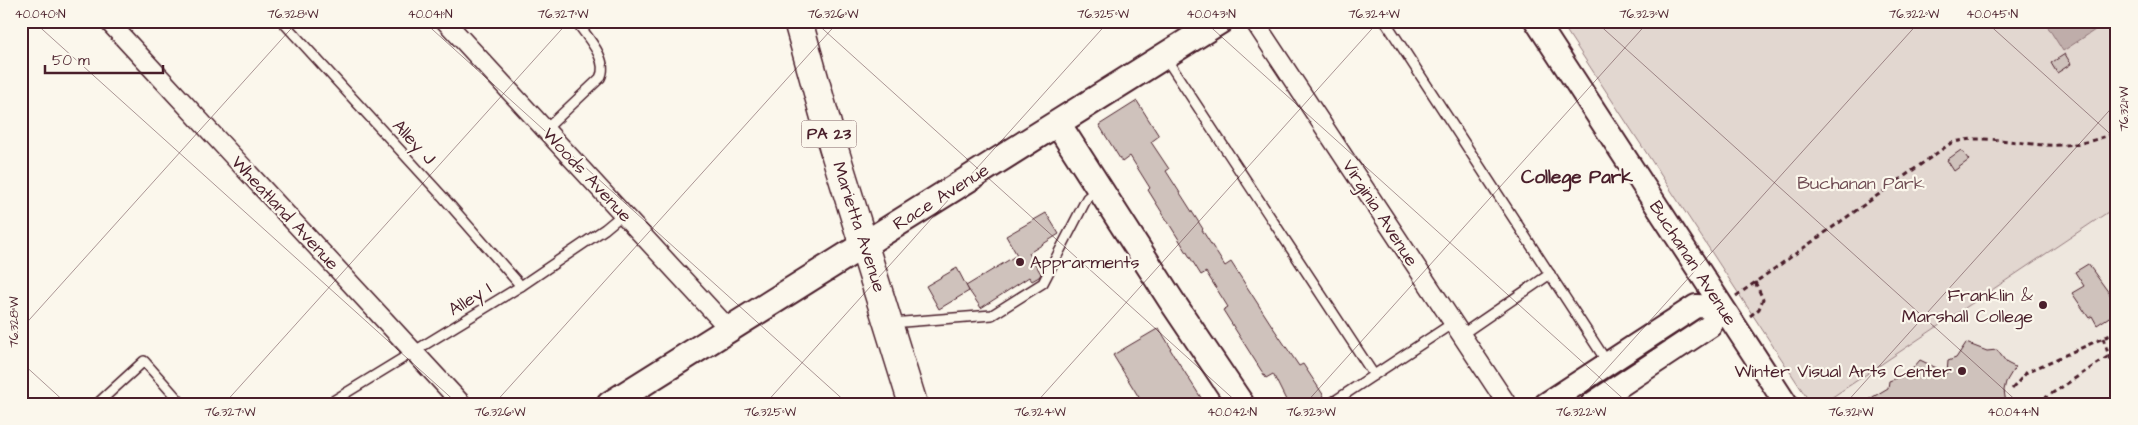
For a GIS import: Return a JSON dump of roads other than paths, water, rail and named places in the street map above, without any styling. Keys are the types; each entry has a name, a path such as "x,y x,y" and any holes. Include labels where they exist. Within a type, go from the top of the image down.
{"main road":[{"name":"Marietta Avenue","path":"798,21 833,146 913,404"},
{"name":"Race Avenue","path":"610,404 1220,21"},
{"path":"1058,124 1171,300 1241,404"}],"street":[{"name":"Wheatland Avenue","path":"108,21 462,404"},
{"name":"Woods Avenue","path":"446,21 729,329"},
{"name":"Virginia Avenue","path":"1254,21 1506,404"},
{"name":"Buchanan Avenue","path":"1536,21 1786,404"},
{"path":"1546,404 1696,306 1721,307 1710,326 1592,404"}],"lane":[{"name":"Alley J","path":"282,21 521,286"},
{"path":"545,130 603,72 603,62 576,21"},
{"path":"1384,21 1608,363"},
{"path":"1164,57 1374,375"},
{"path":"889,323 992,314 1043,283 1087,198 1100,187"},
{"name":"Alley I","path":"328,404 521,286 623,214"},
{"path":"1330,404 1374,375 1550,274"},
{"path":"98,404 144,361 182,404"}],"place":[{"name":"Apprarments","path":"1020,262"},
{"name":"Franklin & Marshall College","path":"2043,305"},
{"name":"Winter Visual Arts Center","path":"1962,371"}],"district":[{"name":"College Park","path":"1577,177"}],"park label":[{"name":"Buchanan Park","path":"1861,183"}]}
